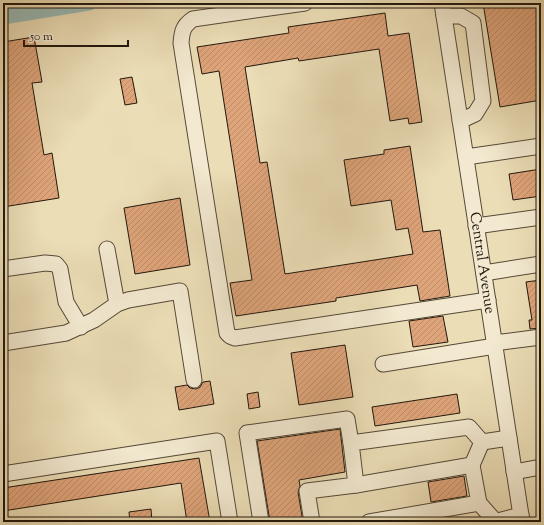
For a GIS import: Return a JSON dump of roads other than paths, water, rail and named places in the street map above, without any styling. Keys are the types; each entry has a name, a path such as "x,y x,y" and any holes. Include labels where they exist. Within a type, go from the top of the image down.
{"street":[{"path":"305,3 193,19 185,25 182,33 181,43 227,333 235,338 488,300"},
{"path":"443,10 461,16 472,23 483,101 475,114 460,121"},
{"name":"Central Avenue","path":"443,10 521,519"},
{"path":"466,157 541,146"},
{"path":"476,226 541,216"},
{"path":"107,249 112,307"},
{"path":"3,269 45,263 56,264 60,269 66,302 81,327"},
{"path":"484,273 541,264"},
{"path":"3,344 66,333 81,327 112,307 128,300 180,290 194,380"},
{"path":"382,364 541,337"},
{"path":"261,522 247,433 347,419 356,485"},
{"path":"351,443 468,427 482,442"},
{"path":"482,442 509,438"},
{"path":"3,474 217,442 230,522"},
{"path":"482,442 472,465 479,503 495,522 521,519"},
{"path":"312,522 307,491 356,485 472,465"},
{"path":"514,472 541,467"},
{"path":"369,522 479,503"}],"waterway":[{"path":"3,17 89,3"}]}
